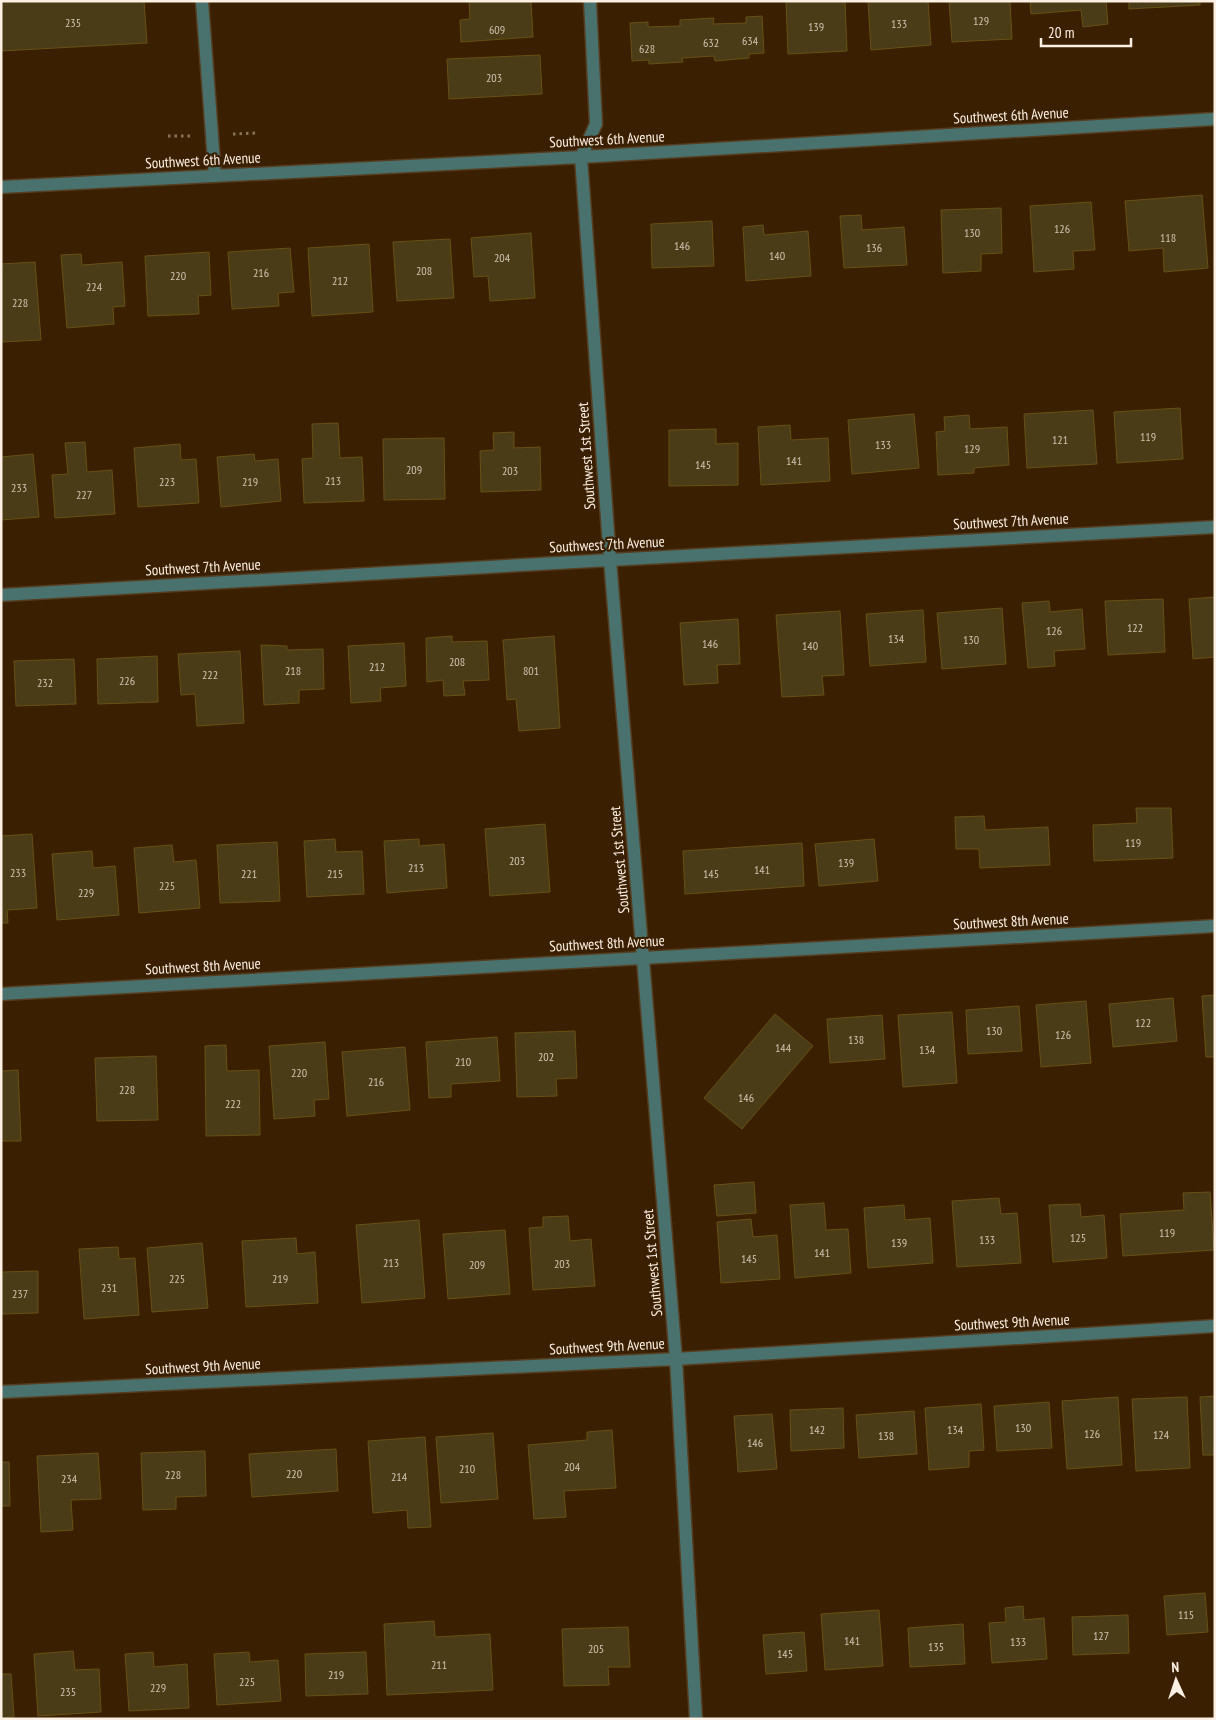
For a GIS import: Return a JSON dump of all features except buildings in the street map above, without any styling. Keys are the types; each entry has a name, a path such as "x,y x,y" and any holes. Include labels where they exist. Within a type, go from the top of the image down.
{"street":[{"path":"202,1 215,176"},
{"name":"Southwest 1st Street","path":"590,1 596,124 581,157 610,560 676,1359 696,1719"},
{"name":"Southwest 6th Avenue","path":"1,187 581,157 1215,119"},
{"name":"Southwest 7th Avenue","path":"1,595 1215,526"},
{"name":"Southwest 8th Avenue","path":"1,994 1215,926"},
{"name":"Southwest 9th Avenue","path":"1,1392 676,1359 1215,1326"}]}
